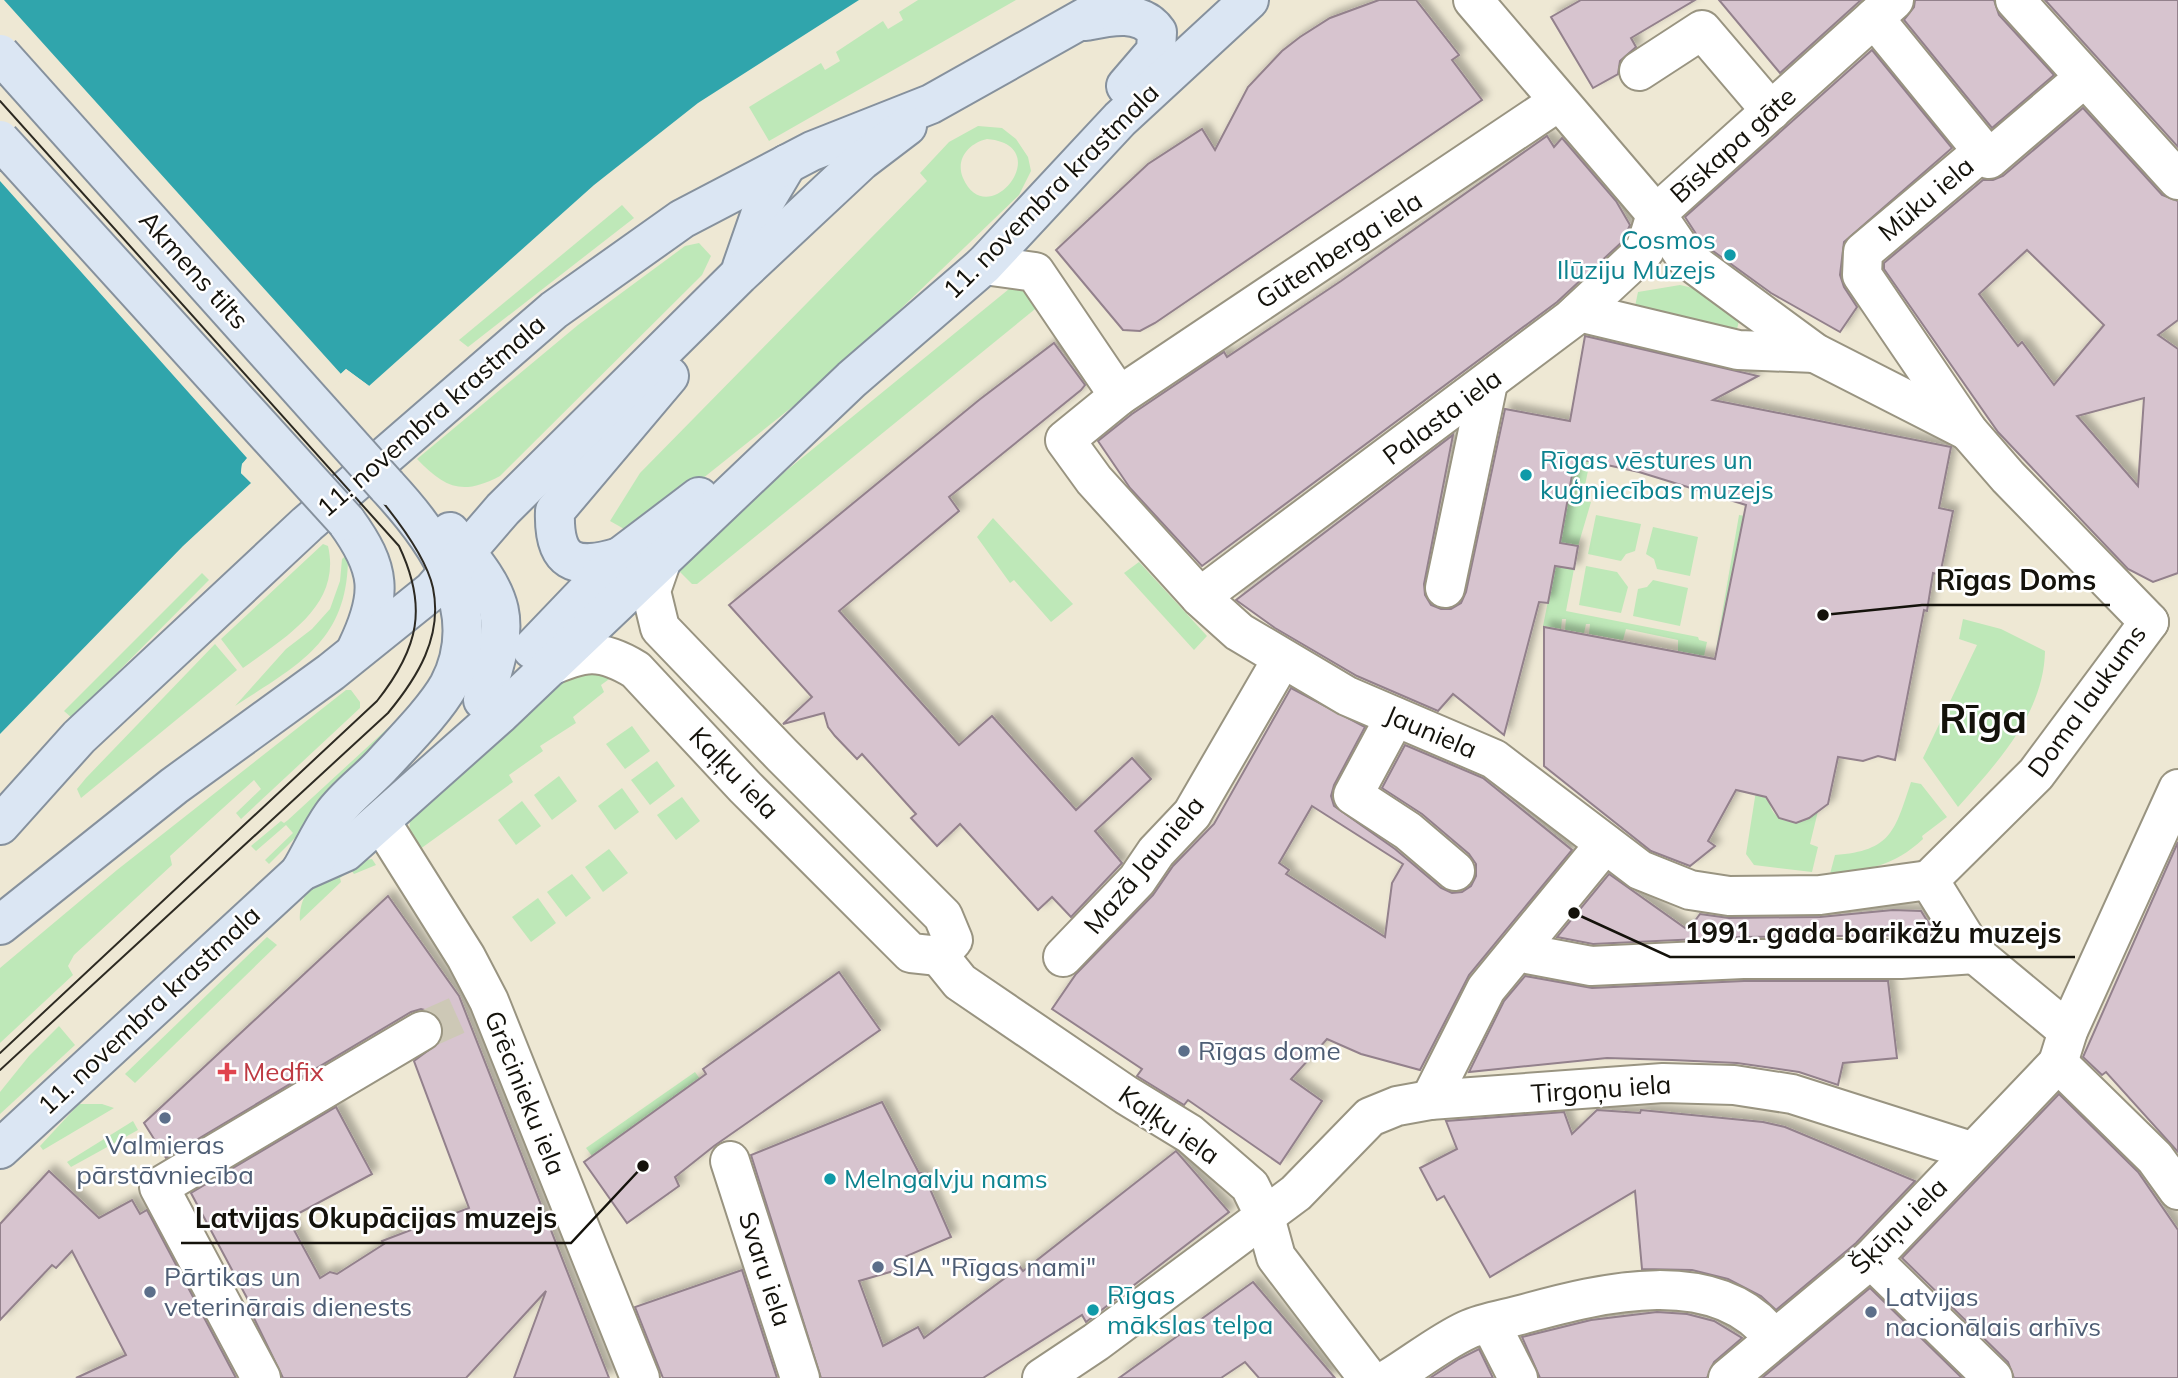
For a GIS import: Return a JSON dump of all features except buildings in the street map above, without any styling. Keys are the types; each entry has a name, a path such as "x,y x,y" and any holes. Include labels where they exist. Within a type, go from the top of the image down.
{"main road":[{"name":"11. novembra krastmala","path":"0,825 79,737 288,542 401,440 554,310 682,219 787,164 931,104 1116,0"},
{"name":"11. novembra krastmala","path":"300,872 345,852 500,714 546,668 660,565 852,379 984,265 1120,119 1249,0"},
{"path":"1038,205 1053,174 1081,136 1154,55 1158,46 1157,32 1146,20 1114,16 1074,23"},
{"name":"Akmens tilts","path":"0,54 402,495"},
{"name":"11. novembra krastmala","path":"0,925 165,793 331,672 357,648 433,590 503,509 739,275 861,161 893,139 931,104"},
{"path":"620,557 592,566 574,562 561,552 554,534 555,511 560,503 656,389 863,183 893,139"},
{"name":"11. novembra krastmala","path":"0,140 346,521 367,550 376,583 372,617 357,648"},
{"path":"739,275 765,201 787,164"},
{"name":"11. novembra krastmala","path":"2,1146 483,700 620,557 852,379"},
{"name":"11. novembra krastmala","path":"402,495 456,518 476,518 503,509"},
{"name":"11. novembra krastmala","path":"402,495 439,551 458,562"},
{"name":"11. novembra krastmala","path":"300,872 332,816 382,766 448,685 460,652 463,617 455,582 458,562"},
{"path":"458,562 477,564 495,596 502,620 499,654 483,700"}],"street":[{"path":"2015,0 2178,180"},
{"name":"Bīskapa gāte","path":"1489,5 1558,103 1656,214 1884,9"},
{"path":"1884,9 1983,151"},
{"path":"1639,71 1702,30 1771,111"},
{"name":"Mūku iela","path":"1872,290 1862,275 1863,252 1983,151 1989,159 2084,78"},
{"name":"Gūtenberga iela","path":"1119,396 1558,103"},
{"path":"1656,214 1686,258 1815,353 1968,431"},
{"name":"Palasta iela","path":"1200,597 1579,312 1646,250 1656,214"},
{"path":"984,265 1035,272 1119,396"},
{"name":"Doma laukums","path":"1872,290 1968,431 2008,477 2164,618 2036,774 1929,880"},
{"path":"1579,312 1738,350 1815,353"},
{"path":"1445,588 1488,383"},
{"name":"Jauniela","path":"1119,396 1065,440 1094,480 1200,597 1239,632 1282,659 1348,696 1494,759 1640,870 1690,890 1729,896 1820,895 1929,880"},
{"name":"Kaļķu iela","path":"660,565 651,591 660,628 943,916 953,940 939,956"},
{"name":"Kaļķu iela","path":"546,668 577,654 614,657 636,670 745,786 911,953 939,956 960,982 1126,1095 1190,1134 1250,1186 1265,1217 1276,1257 1368,1378"},
{"name":"Mazā Jauniela","path":"1063,957 1137,880 1156,852 1192,814 1282,659"},
{"path":"1395,717 1353,795 1408,831 1455,871"},
{"path":"2063,1047 2178,789"},
{"name":"Grēcinieku iela","path":"381,822 466,957 475,1008 640,1378"},
{"path":"1430,1100 1486,989 1605,844"},
{"path":"1929,880 1975,954 2063,1047 2155,1158 2178,1190"},
{"path":"1517,952 1591,966 1743,959 1901,959 1975,954"},
{"path":"261,1378 159,1187 422,1031"},
{"name":"Šķūņu iela","path":"1728,1378 1871,1259 1972,1151 2063,1047"},
{"name":"Tirgoņu iela","path":"1042,1378 1096,1342 1265,1217 1296,1193 1370,1117 1397,1106 1430,1100 1663,1083 1734,1085 1793,1094 1972,1151"},
{"name":"Svaru iela","path":"730,1161 800,1378"},
{"path":"1871,1259 1993,1378"},
{"path":"1391,1378 1468,1329 1596,1296 1679,1291 1708,1296 1732,1306 1764,1325 1774,1339"},
{"path":"1490,1323 1518,1378"}],"green space":[{"path":"918,0 1016,0 769,141 749,107 821,63 825,70 840,61 836,52 883,21 888,29 903,20 899,12"},
{"path":"978,126 1002,128 1016,139 1028,157 1031,171 1019,195 831,376 633,534 610,521 640,473 927,181 920,173 949,142","holes":["987,139 1007,145 1017,156 1017,169 1011,182 1000,192 987,197 974,193 961,171 965,153 975,144"]},
{"path":"622,205 634,218 468,347 459,340"},
{"path":"699,243 711,256 702,275 500,476 475,486 455,486 436,477 417,459 578,325 685,246"},
{"path":"1680,285 1706,291 1740,317 1734,341 1633,316 1638,292"},
{"path":"1017,286 1045,301 697,584 692,584 672,564 1009,289"},
{"path":"1575,458 1590,461 1582,500 1591,502 1578,546 1560,543"},
{"path":"1596,515 1641,524 1635,551 1626,554 1621,561 1588,554"},
{"path":"1739,515 1745,516 1719,649 1716,649"},
{"path":"993,518 1073,604 1051,622 1014,580 1010,583 977,537"},
{"path":"1653,527 1698,537 1690,576 1657,569 1654,559 1646,554"},
{"path":"323,544 328,546 330,567 326,586 318,603 292,632 243,668 221,639"},
{"path":"348,554 346,584 340,608 330,629 300,662 235,706 286,649 312,629 330,609 340,581 342,559"},
{"path":"1139,562 1207,636 1194,650 1124,573"},
{"path":"1555,566 1574,569 1566,611 1698,637 1699,640 1707,642 1704,656 1678,651 1678,640 1626,629 1623,640 1589,634 1590,624 1586,624 1584,633 1565,630 1566,619 1562,619 1561,629 1543,626"},
{"path":"1586,566 1617,572 1628,587 1621,613 1579,605"},
{"path":"202,573 209,580 72,718 64,711"},
{"path":"1653,580 1688,588 1680,626 1633,616 1638,589 1647,587"},
{"path":"1963,619 2001,629 2045,651 2043,674 2036,695 2016,736 1958,807 1923,758 1977,645 1959,639"},
{"path":"215,644 237,670 81,798 77,789 86,778"},
{"path":"582,665 619,672 601,685 604,692 573,717 576,723 540,746 543,751 509,775 513,782 416,852 409,840 410,819"},
{"path":"436,668 443,671 304,829 269,864 265,860 293,833 286,825 256,851 251,846 281,821 284,823 288,820 401,716 425,688"},
{"path":"346,690 351,690 360,702 360,708 241,819 236,813 261,789 254,780 170,856 172,865 74,955 68,966 73,975 0,1043 0,968 117,870"},
{"path":"632,726 650,751 625,769 606,744"},
{"path":"657,761 675,786 650,805 631,780"},
{"path":"559,776 577,801 552,820 534,795"},
{"path":"1911,782 1921,784 1947,817 1922,836 1923,839 1912,848 1891,861 1869,868 1830,874 1835,855 1869,849 1888,835 1895,825"},
{"path":"622,788 639,812 615,830 598,806"},
{"path":"1756,791 1769,797 1775,814 1791,822 1804,821 1819,807 1810,844 1818,847 1812,872 1754,865 1746,854"},
{"path":"682,797 700,821 676,840 657,815"},
{"path":"522,801 541,826 516,845 498,820"},
{"path":"609,849 628,873 603,892 585,867"},
{"path":"372,859 376,865 354,874 351,870 340,878 341,882 300,921 301,907 313,885 334,870"},
{"path":"572,874 591,898 566,917 547,892"},
{"path":"538,898 556,923 531,942 512,917"},
{"path":"267,937 277,945 135,1083 125,1074"},
{"path":"59,1026 75,1045 0,1114 0,1092 29,1056"},
{"path":"695,1072 700,1079 592,1156 586,1148"},
{"path":"79,1104 102,1104 114,1108 43,1150 40,1146"},
{"path":"133,1121 138,1130 71,1167 67,1162"}],"water":[{"path":"0,0 859,0 698,103 594,185 369,386 346,369 242,464 241,473 251,483 183,546 0,734"}],"pier":[{"path":"0,0 4,0 341,374 346,369 372,388 347,374 246,465 245,472 254,481 254,485 241,473 242,464 247,458 0,181"}],"tunnel":[{"path":"422,1031 460,1014"}],"tram line":[{"path":"0,83 337,449 387,507 424,563 433,588 435,606 431,640 425,656 409,686 388,713 0,1070"},
{"path":"0,101 399,546 414,588 416,608 410,645 391,682 377,701 0,1053"}],"place":[{"name":"Cosmos Ilūziju Muzejs","path":"1730,255"},
{"name":"Rīgas vēstures un kuģniecības muzejs","path":"1526,475"},
{"name":"Rīgas Doms","path":"1823,615"},
{"name":"1991. gada barikāžu muzejs","path":"1574,913"},
{"name":"Rīgas dome","path":"1184,1051"},
{"name":"Medfix","path":"227,1072"},
{"name":"Valmieras pārstāvniecība","path":"165,1118"},
{"name":"Latvijas Okupācijas muzejs","path":"643,1166"},
{"name":"Melngalvju nams","path":"830,1179"},
{"name":"SIA \"Rīgas nami\"","path":"878,1267"},
{"name":"Pārtikas un veterinārais dienests","path":"150,1292"},
{"name":"Rīgas mākslas telpa","path":"1093,1310"},
{"name":"Latvijas nacionālais arhīvs","path":"1871,1312"}],"district":[{"name":"Rīga","path":"1983,719"}]}
